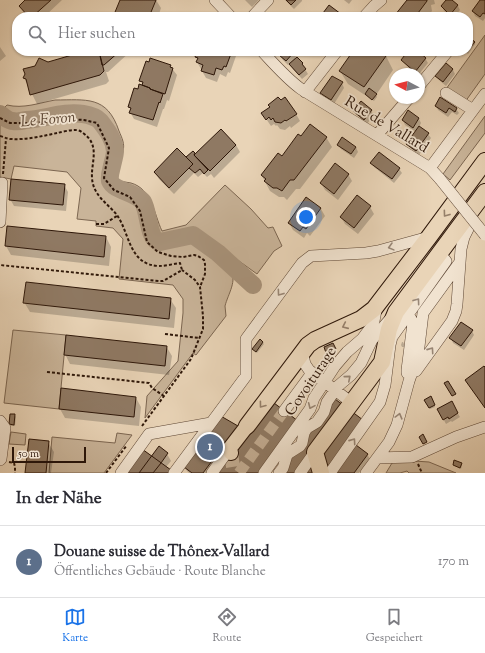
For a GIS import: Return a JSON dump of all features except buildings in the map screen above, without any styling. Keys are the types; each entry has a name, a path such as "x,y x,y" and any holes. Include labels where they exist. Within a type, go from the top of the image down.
{"highway":[{"path":"247,426 308,345 315,340 369,314 429,237 485,161"},
{"path":"321,473 315,452 385,357 389,329 443,257 485,192"}],"main road":[{"path":"231,450 247,426"}],"street":[{"path":"215,0 226,12"},
{"path":"257,12 268,0"},
{"path":"365,12 381,0"},
{"name":"Rue de Vallard","path":"267,56 281,72 302,90 430,168 485,235"},
{"path":"302,90 325,56"},
{"path":"302,90 333,56"},
{"path":"425,79 444,56"},
{"path":"446,92 473,110"},
{"path":"430,168 485,94"},
{"name":"Rue de Vallard","path":"377,136 404,104"},
{"path":"0,222 2,183"},
{"path":"409,381 453,318 456,311 462,245 466,233 470,227 472,210"},
{"path":"174,473 246,376 246,339 298,267 311,256 372,252 429,237"},
{"path":"443,257 452,273"},
{"path":"366,473 389,442 397,425 418,355 423,313 460,262"},
{"name":"Covoiturage","path":"264,473 310,409 314,398 324,382 344,355 362,339 371,327 374,321 377,305"},
{"path":"401,314 412,320 413,323 407,370 409,381"},
{"name":"Covoiturage","path":"279,473 283,468 287,455 297,449 302,443 304,433 308,427 316,423 324,413 326,403 335,390 355,371 363,359 372,340 401,314"},
{"path":"302,351 305,364 308,369 352,403"},
{"path":"330,473 380,402 385,385 385,357"},
{"path":"284,411 312,373"},
{"path":"0,421 5,428 0,460"},
{"path":"121,473 149,434 211,423"},
{"path":"377,458 412,457 456,437 485,427"},
{"path":"212,473 231,450"},
{"path":"300,473 315,452"}],"path":[{"path":"0,118 10,123 35,123 67,119 84,120 97,123 109,148 104,178 114,190 130,197 140,211 147,242 158,252 171,256 183,257 194,255 204,260 206,264 205,274 200,287 203,329 196,348 191,359 139,430"},
{"path":"0,136 6,139 17,139 74,130 83,133 89,138 94,151 91,174 94,189 117,216 130,246 140,260 145,263 159,266 180,263 182,270 195,280 200,287"},
{"path":"2,183 6,139"},
{"path":"96,224 104,224 117,216"},
{"path":"0,265 159,281 163,281 182,270"},
{"path":"165,334 199,338"},
{"path":"47,372 149,383 152,388 164,396"},
{"path":"106,473 129,442"}],"shaded area":[{"path":"485,35 485,74 465,102 446,89 470,56 473,56 473,52"},
{"path":"55,100 86,100 102,105 108,111 114,119 124,148 117,170 117,178 119,181 138,186 144,191 148,196 162,231 186,225 225,185 251,209 268,228 273,227 282,246 274,251 257,274 199,232 196,231 161,238 157,237 143,196 137,190 120,184 113,179 113,170 117,161 118,146 112,131 102,119 94,113 75,110 61,109 14,117 2,110 7,105 25,106"},
{"path":"485,116 485,133 450,180 443,174"},
{"path":"79,117 95,124 108,139 111,154 107,175 108,185 114,191 136,201 141,205 144,211 147,232 150,240 155,245 167,246 193,239 230,269 232,273 232,287 225,306 226,316 196,355 193,353 145,418 147,396 178,361 183,299 173,285 119,279 123,239 113,228 96,226 96,221 77,219 81,188 67,172 14,166 11,179 0,177 0,120 9,126 50,119"},
{"path":"13,330 66,335 59,409 4,403"},
{"path":"11,432 26,434 25,445 9,444"},
{"path":"117,433 132,435 104,473 49,473 52,437 115,443"},
{"path":"394,462 429,462 456,473 409,473 407,471 400,473 386,473"}],"waterway":[{"name":"Le Foron","path":"0,114 11,121 76,113 94,117 103,124 113,143 115,153 110,173 110,181 116,187 135,196 143,202 153,237 160,242 193,235 218,253 253,285"}],"tunnel":[{"path":"239,473 284,411"},
{"path":"231,453 234,473"}],"place":[{"name":"Douane suisse de Thônex-Vallard","path":"210,447"}]}
